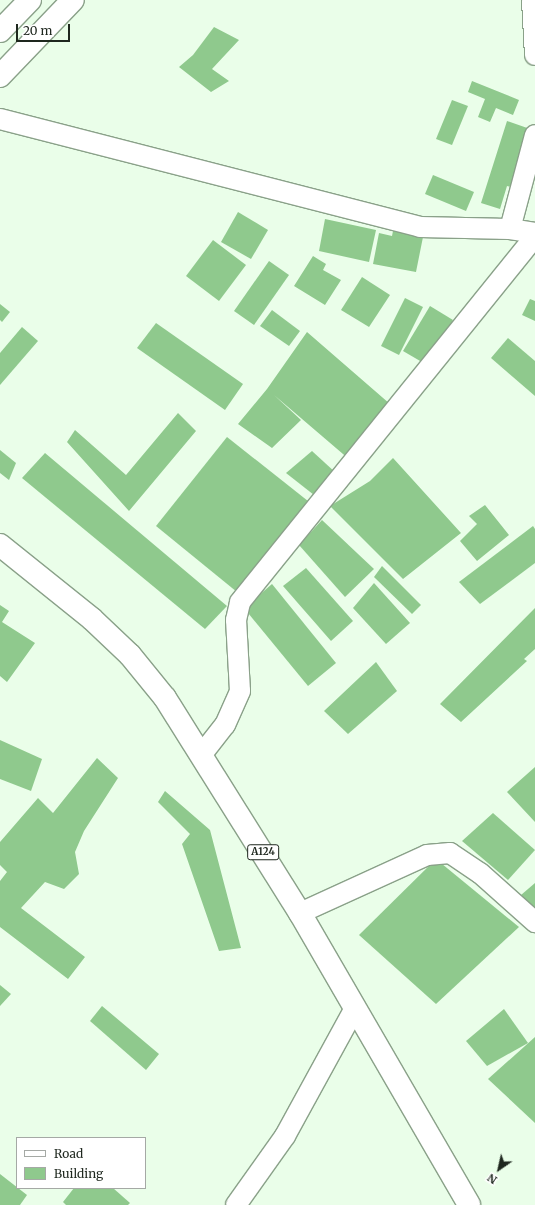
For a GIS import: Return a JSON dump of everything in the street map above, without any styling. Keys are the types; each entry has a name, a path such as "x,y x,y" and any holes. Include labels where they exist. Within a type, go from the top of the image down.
{"main road":[{"path":"0,31 30,0"},
{"path":"0,76 73,0"},
{"name":"A124","path":"0,545 92,619 130,655 165,698 202,754 300,914 354,1010 469,1205"}],"street":[{"path":"532,0 535,55"},
{"path":"0,119 420,227 510,229 535,233"},
{"path":"510,229 535,134"},
{"path":"202,754 225,725 240,691 236,620 240,602 535,237"},
{"path":"300,914 427,855 450,853 480,873 535,922"},
{"path":"236,1205 286,1136 354,1010"}],"building":[{"path":"214,27 239,40 212,69 229,81 211,92 179,67 193,55"},
{"path":"472,81 519,100 513,115 496,108 490,122 478,117 485,99 468,92"},
{"path":"452,100 468,106 452,145 436,139"},
{"path":"507,121 533,130 515,188 507,186 500,209 481,203"},
{"path":"433,175 474,192 466,211 425,194"},
{"path":"238,212 268,230 251,259 221,242"},
{"path":"325,219 376,230 369,262 319,251"},
{"path":"393,231 423,237 416,272 373,264 379,233 392,236"},
{"path":"213,240 246,265 219,301 186,276"},
{"path":"313,256 326,264 323,270 341,280 325,305 294,286"},
{"path":"269,261 289,275 254,325 234,311"},
{"path":"362,277 390,295 369,327 341,310"},
{"path":"405,298 423,307 399,355 381,346"},
{"path":"530,299 535,301 535,321 522,315"},
{"path":"0,304 10,312 2,322 0,320"},
{"path":"430,306 453,320 427,365 403,351"},
{"path":"272,310 300,331 289,346 260,326"},
{"path":"156,323 243,384 225,410 137,348"},
{"path":"22,327 38,341 0,385 0,353"},
{"path":"307,332 390,404 350,460 274,395 301,420 272,448 238,424 267,389"},
{"path":"508,338 535,361 535,396 491,358"},
{"path":"178,413 196,431 129,511 67,442 75,430 126,475"},
{"path":"227,437 313,505 237,592 156,526"},
{"path":"0,450 16,463 9,480 0,473"},
{"path":"312,451 336,473 314,495 286,473"},
{"path":"45,453 227,606 205,629 22,478"},
{"path":"393,458 461,533 403,579 330,506 370,481"},
{"path":"485,505 509,535 477,561 460,541 477,524 469,516"},
{"path":"322,520 374,569 345,597 299,545"},
{"path":"533,526 535,529 535,563 480,604 459,582"},
{"path":"382,566 421,605 412,614 374,577"},
{"path":"306,568 353,621 331,641 283,586"},
{"path":"374,583 410,623 386,644 353,608"},
{"path":"272,584 336,663 308,686 244,608"},
{"path":"0,605 9,611 2,622 35,643 7,682 0,676"},
{"path":"535,608 535,649 524,659 527,661 461,722 440,704"},
{"path":"376,662 397,691 348,734 324,711"},
{"path":"0,740 42,759 31,791 0,779"},
{"path":"97,758 118,778 84,831 75,852 79,874 64,889 45,882 21,908 85,957 68,979 0,927 0,881 7,872 0,865 0,842 38,798 53,813"},
{"path":"535,767 535,822 507,792"},
{"path":"165,791 210,830 241,948 219,951 182,844 190,834 158,802"},
{"path":"493,813 535,850 508,880 462,841"},
{"path":"436,859 519,927 436,1004 359,935"},
{"path":"535,883 535,908 521,895"},
{"path":"0,985 11,994 0,1006"},
{"path":"102,1006 159,1054 146,1070 90,1021"},
{"path":"504,1009 528,1043 487,1066 466,1041"},
{"path":"535,1037 535,1123 488,1079"},
{"path":"0,1174 16,1186 16,1189 19,1189 27,1195 20,1205 0,1205"},
{"path":"73,1189 114,1189 130,1203 128,1205 66,1205 63,1202"}]}
